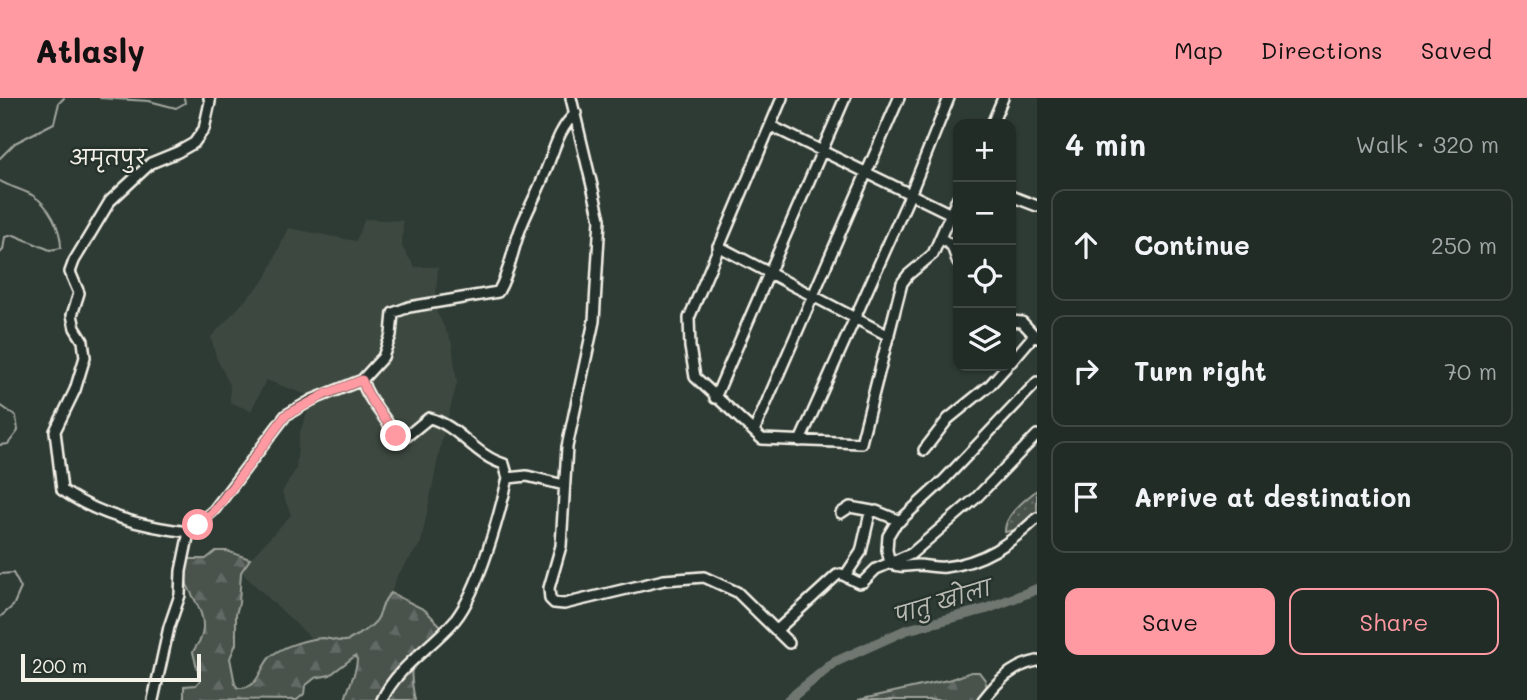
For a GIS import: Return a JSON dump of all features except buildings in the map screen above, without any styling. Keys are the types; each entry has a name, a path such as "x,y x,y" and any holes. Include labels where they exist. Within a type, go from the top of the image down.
{"street":[{"path":"189,532 148,527 120,518 82,502 62,490 55,431 78,381 85,357 83,341 75,328 72,315 79,293 70,272 74,261 110,201 151,163 194,143 204,130 209,98"},
{"path":"571,98 600,219 594,321 567,447 561,546 549,588 550,599 554,603 564,604 664,580 704,577 737,592 789,643"},
{"path":"782,98 689,318 695,377 762,439 861,443 902,283 933,254 953,210"},
{"path":"715,398 845,98"},
{"path":"754,431 899,98"},
{"path":"800,441 910,195 949,98"},
{"path":"994,119 1003,98"},
{"path":"153,700 169,627 180,595 181,571 189,532 215,510 286,415 326,394 362,380 383,357 391,335 393,313 409,307 498,292 554,147 562,129 576,113"},
{"path":"771,126 951,215"},
{"path":"1016,198 1037,206"},
{"path":"941,238 953,246"},
{"path":"718,246 890,336"},
{"path":"1016,321 1022,322 1036,337 1016,357"},
{"path":"924,450 948,419 990,385 1003,371"},
{"path":"362,380 366,395 388,421 396,436 407,436 429,418 440,420 481,453 504,464 508,478 487,554 464,605 449,626 387,690 382,700"},
{"path":"890,564 888,536 900,521 953,471 1037,382"},
{"path":"777,630 837,575 863,582 876,569 911,554 976,498 1037,435"},
{"path":"508,478 527,476 564,485"},
{"path":"841,513 850,507 873,511 900,521"},
{"path":"845,576 861,552 869,515 873,511"},
{"path":"890,564 899,568 918,565 943,567 974,561 1014,540 1037,518"},
{"path":"983,700 1006,675 1020,666 1037,661"}],"shaded area":[{"path":"365,219 403,221 402,247 415,267 438,267 435,309 452,343 457,383 441,443 421,543 397,576 376,621 349,640 341,642 325,638 312,639 241,572 291,515 282,492 296,469 299,435 310,405 307,395 266,380 251,411 230,402 230,385 216,357 211,337 266,278 288,228 356,241"}],"green space":[{"path":"1037,490 1037,526 1005,532 1012,514"},
{"path":"216,551 227,551 250,559 241,572 236,644 230,658 238,688 245,688 255,682 271,656 288,646 322,638 346,641 359,634 376,621 385,599 391,593 425,610 442,627 424,643 414,658 411,676 415,700 345,700 356,669 355,656 330,675 315,678 305,686 304,694 297,700 184,699 184,686 196,685 200,680 193,652 203,630 199,607 185,580 185,570 188,559 206,559"},
{"path":"979,672 987,687 978,700 858,700 952,679"}],"waterway":[{"path":"0,158 15,143 54,123 59,103 64,98"},
{"path":"100,98 149,101 176,108 185,103 184,98"},
{"path":"0,181 32,195 44,205 56,225 61,248 50,250 14,235 5,237 0,253"},
{"path":"0,405 16,416 18,431 8,444 0,445"},
{"path":"0,574 13,573 21,588 13,606 0,617"},
{"name":"पातु खोला","path":"788,700 835,662 906,630 986,609 1037,589"}],"district":[{"name":"अमृतपुर","path":"108,156"}],"route":[{"path":"198,525 215,510 286,415 312,400 362,380 366,395 388,421 396,436"}]}
